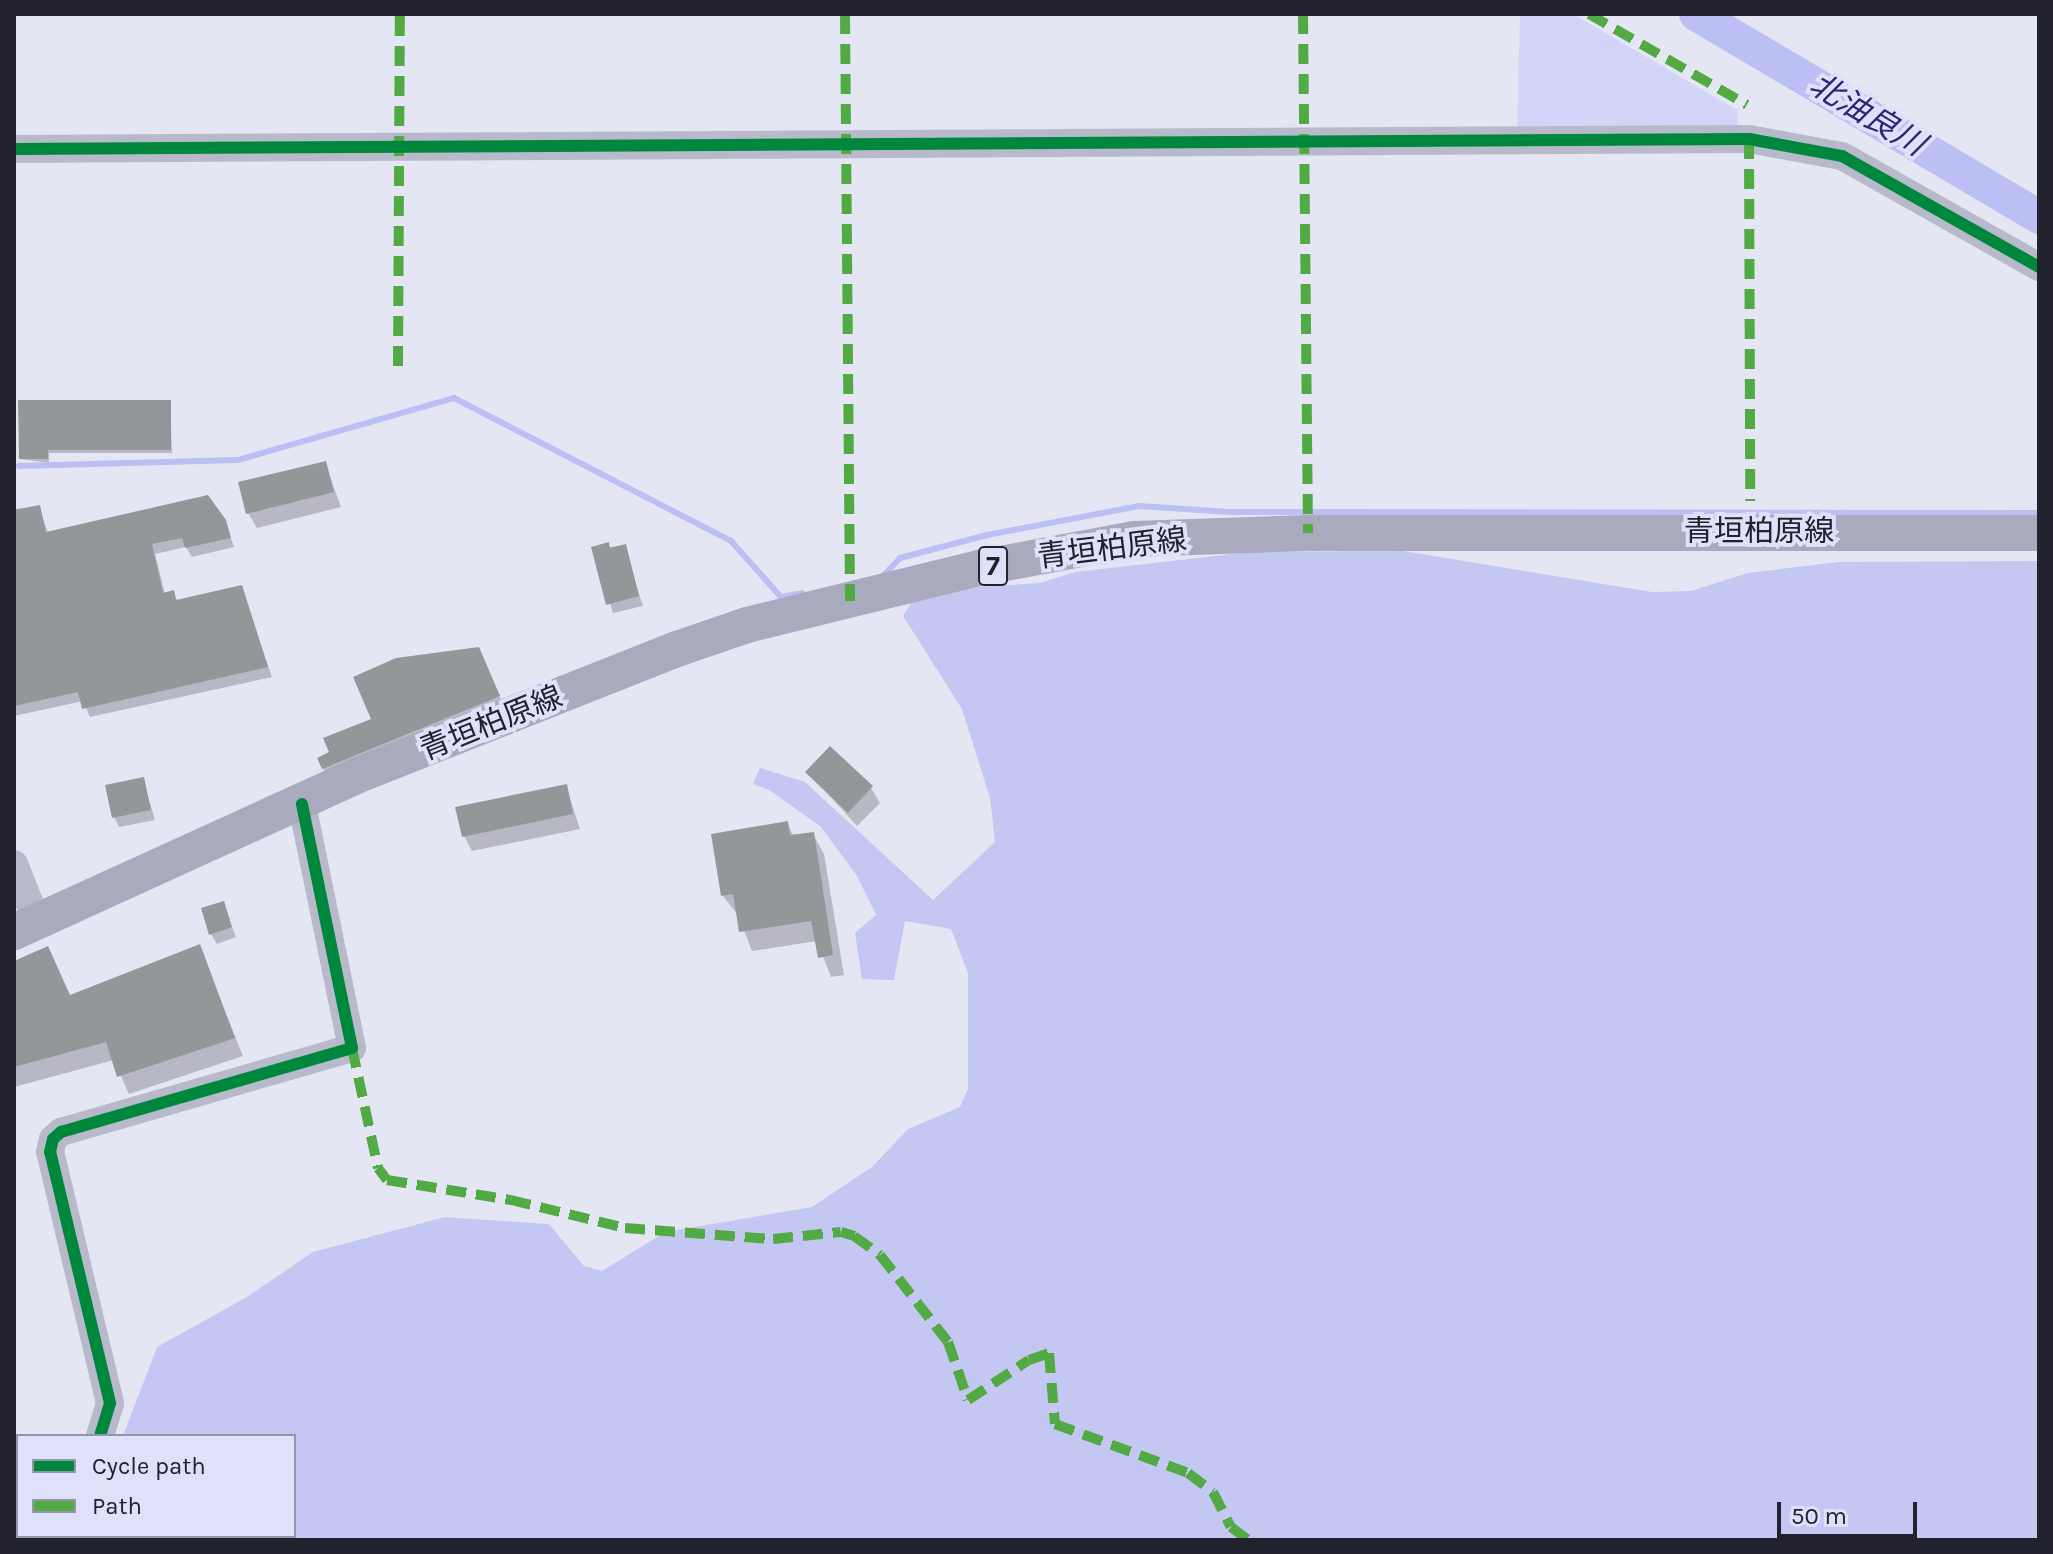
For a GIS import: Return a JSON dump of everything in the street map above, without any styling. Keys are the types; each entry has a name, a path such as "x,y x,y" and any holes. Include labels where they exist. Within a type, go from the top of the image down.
{"main road":[{"name":"青垣柏原線","path":"26,927 302,804 356,776 747,625 979,568 1134,539 1323,533 2039,533"}],"street":[{"path":"14,149 1749,139 1842,156 2039,267"},
{"path":"101,1434 110,1403 50,1152 53,1139 61,1132 352,1048 302,804"},
{"path":"14,864 26,927"}],"shaded area":[{"path":"1520,14 1573,14 1737,110 1738,132 1517,133"},
{"path":"1403,551 1652,592 1691,591 1748,573 1839,562 2039,561 2039,1540 63,1540 296,1538 296,1434 124,1434 157,1347 247,1297 313,1252 445,1217 549,1224 584,1266 602,1271 665,1232 812,1207 872,1167 908,1129 960,1107 968,1089 968,973 951,929 905,921 894,980 862,979 855,933 876,915 857,876 821,827 771,791 753,784 760,768 805,782 933,900 995,842 990,798 962,709 903,616 912,601 945,589 1040,583 1075,572 1250,552"}],"building":[{"path":"18,400 171,400 171,450 48,450 48,459 19,459"},
{"path":"326,461 334,492 246,514 238,482"},
{"path":"208,495 226,520 231,538 185,548 182,538 152,544 163,593 174,590 176,600 242,585 268,667 82,709 78,692 14,706 14,510 40,505 46,532"},
{"path":"609,542 610,548 626,544 639,596 606,605 591,547"},
{"path":"479,647 500,696 322,769 317,758 329,752 323,738 371,719 353,677 396,658"},
{"path":"830,746 873,786 848,813 805,772"},
{"path":"144,777 151,810 112,818 105,785"},
{"path":"567,784 573,814 462,837 455,807"},
{"path":"788,821 790,835 814,832 833,955 818,958 811,921 739,932 733,894 721,896 711,834"},
{"path":"224,901 232,927 209,935 201,908"},
{"path":"200,944 235,1038 117,1077 106,1042 14,1067 14,961 48,946 70,995"}],"waterway":[{"name":"北油良川","path":"1696,14 2039,217"},
{"path":"19,466 238,460 454,398 731,541 781,597 803,593"},
{"path":"881,578 900,558 987,535 1139,506 1230,512 2039,513"}],"marked path":[{"path":"398,366 400,14"},
{"path":"845,14 850,601"},
{"path":"1303,14 1308,533"},
{"path":"1589,14 1747,105"},
{"path":"1749,139 1750,501"},
{"path":"352,1048 378,1168 387,1180 511,1200 625,1228 773,1239 841,1232 854,1236 880,1255 948,1342 968,1400 1029,1360 1049,1353 1055,1424 1188,1473 1213,1492 1231,1527 1248,1540"}],"cycle path":[{"path":"14,149 1749,139 1842,156 2039,267"},
{"path":"101,1434 110,1403 50,1152 53,1139 61,1132 352,1048 302,804"}]}
